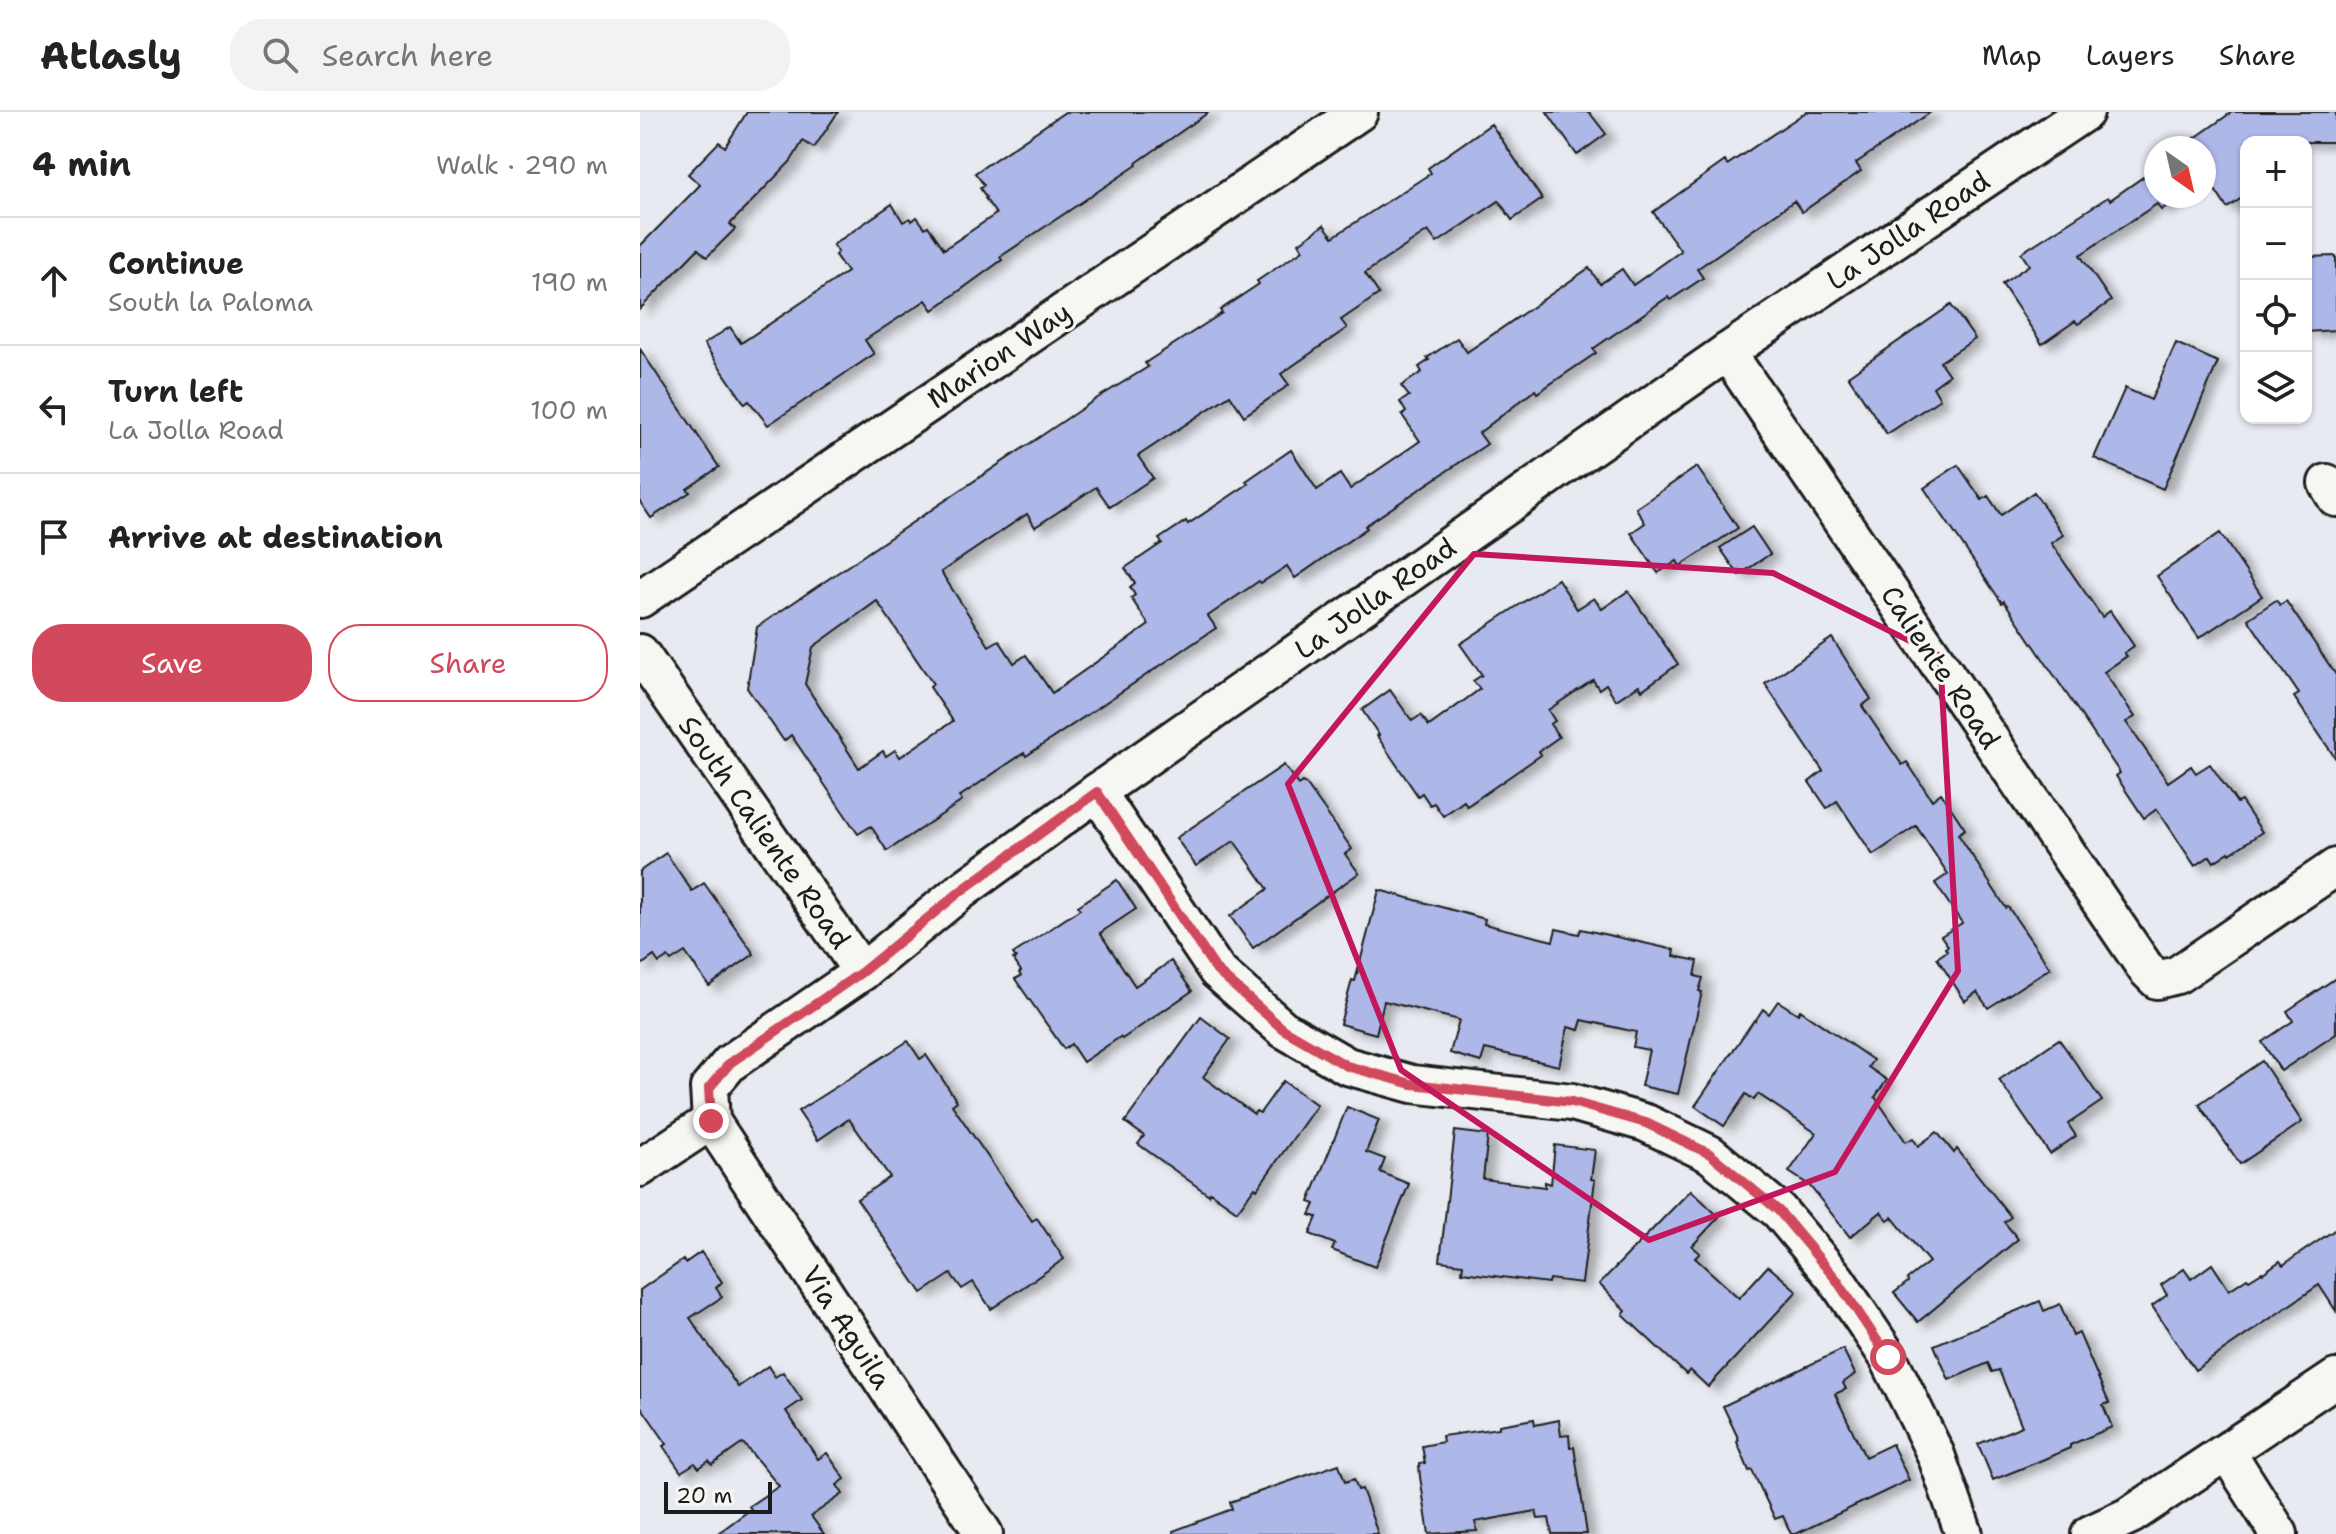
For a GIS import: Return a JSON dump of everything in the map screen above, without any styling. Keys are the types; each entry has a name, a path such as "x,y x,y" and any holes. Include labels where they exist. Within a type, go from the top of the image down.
{"street":[{"name":"Marion Way","path":"640,599 1359,112"},
{"name":"La Jolla Road","path":"711,1121 709,1088 730,1063 862,972 961,891 1097,792 1727,352 2085,112"},
{"name":"Caliente Road","path":"1727,352 2137,956 2157,980 2177,975 2336,867"},
{"name":"South Caliente Road","path":"640,653 862,972"},
{"path":"1097,792 1217,971 1283,1029 1347,1066 1412,1084 1572,1102 1646,1123 1710,1154 1779,1211 1836,1279 1888,1357 1936,1455 1964,1534"},
{"path":"640,1168 711,1121"},
{"name":"Via Aguila","path":"711,1121 984,1534"},
{"path":"2090,1534 2131,1515 2336,1378"},
{"path":"2227,1452 2279,1534"}],"highlighted area":[{"path":"1474,554 1773,573 1940,656 1958,971 1835,1172 1649,1240 1401,1070 1288,784"}],"building":[{"path":"747,112 838,112 814,148 803,141 791,161 730,224 735,229 707,257 698,249 640,309 640,246 700,185 688,174 719,142 725,147"},
{"path":"1065,112 1209,112 1137,165 1000,257 1002,260 933,310 926,300 865,340 874,354 768,425 749,401 745,404 704,344 730,327 741,343 847,272 835,255 838,252 833,245 892,204 903,222 917,217 925,228 928,226 944,249 996,214 980,188 984,185 975,173"},
{"path":"1547,112 1589,112 1606,134 1577,155"},
{"path":"1806,112 1931,112 1856,163 1861,171 1802,212 1794,201 1697,269 1703,278 1670,300 1668,297 1593,349 1596,353 1537,393 1535,390 1479,433 1487,444 1365,526 1367,528 1295,578 1287,566 1261,583 1259,581 1208,616 1216,628 1026,756 1024,753 959,797 962,801 887,851 871,826 858,834 791,735 784,741 747,688 757,627 1148,367 1145,363 1222,313 1220,310 1259,284 1257,281 1303,250 1299,243 1324,225 1333,237 1431,173 1428,168 1491,124 1542,199 1512,220 1499,201 1437,243 1428,231 1365,273 1379,294 1341,320 1347,328 1281,374 1289,385 1244,416 1230,395 1138,456 1153,478 1110,507 1096,487 1035,527 1027,514 941,572 989,646 999,640 1014,663 1026,655 1052,693 1149,625 1131,598 1135,595 1130,587 1135,583 1125,568 1162,543 1159,539 1186,521 1188,524 1248,484 1246,481 1291,450 1317,490 1340,474 1350,489 1420,441 1402,415 1406,412 1400,402 1409,396 1401,386 1422,372 1419,367 1429,360 1427,358 1457,338 1467,352 1589,268 1600,284 1622,269 1633,285 1681,251 1653,212 1725,161 1727,165","holes":["877,601 933,684 930,687 953,721 900,757 895,750 886,756 883,751 859,768 805,684 813,647"]},
{"path":"2232,112 2336,112 2336,142 2312,142 2312,136 2240,136 2240,199 2227,208 2216,192 2216,136 2198,136"},
{"path":"2144,176 2144,208 2151,208 2080,255 2111,301 2042,344 2002,284 2029,265 2021,253 2108,197 2110,200"},
{"path":"2336,256 2336,330 2312,332 2312,257"},
{"path":"1951,305 1975,339 1940,362 1949,375 1933,387 1940,399 1887,434 1848,376"},
{"path":"2176,343 2218,362 2163,489 2094,458 2125,388 2151,400"},
{"path":"640,349 719,467 687,489 690,492 651,518 640,502"},
{"path":"1958,465 1982,500 1988,496 2001,515 2034,492 2063,535 2051,543 2102,617 2110,611 2134,646 2124,653 2127,656 2104,672 2135,717 2126,722 2168,782 2191,766 2196,773 2210,764 2262,832 2230,854 2214,862 2210,856 2195,866 2157,809 2144,818 2116,776 2120,773 1924,488"},
{"path":"1697,467 1738,528 1680,566 1677,561 1658,573 1631,533 1645,523 1636,508"},
{"path":"1752,527 1770,554 1739,575 1720,548"},
{"path":"2220,533 2262,596 2199,638 2157,576"},
{"path":"1558,579 1577,609 1594,598 1602,609 1628,591 1678,664 1642,690 1639,685 1616,700 1606,684 1599,689 1593,680 1548,710 1555,721 1550,724 1559,737 1539,751 1541,755 1467,806 1464,801 1443,816 1422,793 1418,796 1362,710 1390,690 1412,721 1421,715 1429,726 1480,689 1473,681 1482,675 1460,644"},
{"path":"2276,600 2280,605 2286,601 2336,675 2336,759 2294,697 2299,694 2248,619"},
{"path":"1832,638 1871,699 1862,706 1902,765 1907,762 1932,800 1941,793 1965,829 1958,834 2050,968 1988,1008 1977,992 1965,1001 1937,958 1947,951 1945,948 1948,946 1941,936 1962,923 1935,883 1948,874 1916,826 1873,855 1837,801 1827,808 1809,782 1823,771 1765,684"},
{"path":"1284,765 1298,785 1302,782 1306,784 1352,849 1345,854 1359,873 1253,948 1230,916 1268,889 1234,841 1196,866 1176,838"},
{"path":"666,853 692,891 704,883 754,954 709,986 685,952 671,961 668,957 659,963 654,956 640,966 640,871"},
{"path":"1117,880 1136,909 1100,933 1135,986 1171,961 1192,991 1083,1062 1071,1044 1064,1049 1015,979 1021,976 1021,971 1013,954"},
{"path":"1379,890 1485,919 1484,924 1553,941 1556,929 1579,934 1581,929 1675,950 1674,956 1698,961 1695,976 1703,978 1699,991 1702,992 1678,1094 1641,1086 1649,1050 1633,1047 1636,1032 1582,1020 1579,1030 1568,1027 1559,1066 1485,1049 1481,1062 1450,1053 1459,1020 1384,1001 1376,1034 1340,1024"},
{"path":"2336,978 2336,1034 2281,1071 2262,1042 2293,1021 2287,1011"},
{"path":"1778,1001 1798,1014 1800,1010 1873,1060 1868,1067 1887,1080 1875,1097 1906,1142 1913,1138 1918,1146 1937,1132 1954,1153 1957,1149 2011,1217 2004,1222 2018,1239 1918,1322 1894,1293 1929,1262 1892,1217 1888,1220 1881,1212 1850,1237 1809,1185 1789,1172 1816,1133 1758,1094 1754,1100 1746,1094 1724,1126 1695,1106 1754,1020 1763,1009 1769,1014"},
{"path":"1201,1017 1230,1039 1203,1077 1254,1114 1256,1111 1260,1113 1283,1081 1317,1105 1257,1189 1255,1187 1237,1211 1210,1192 1209,1195 1138,1144 1144,1136 1125,1122"},
{"path":"2059,1039 2102,1101 2068,1124 2076,1136 2050,1154 1999,1080"},
{"path":"908,1041 920,1059 926,1055 957,1101 952,1105 1032,1221 1037,1218 1064,1259 991,1309 973,1282 962,1289 951,1274 922,1293 857,1199 890,1177 849,1119 818,1140 798,1111"},
{"path":"2262,1061 2302,1122 2240,1164 2199,1104"},
{"path":"1347,1107 1379,1120 1366,1152 1385,1159 1380,1172 1409,1184 1375,1267 1332,1250 1335,1244 1310,1234 1317,1217 1310,1215 1315,1204 1309,1202"},
{"path":"1455,1131 1488,1135 1483,1179 1545,1187 1545,1182 1551,1184 1555,1145 1595,1150 1591,1179 1595,1180 1582,1283 1549,1279 1548,1283 1462,1272 1463,1264 1440,1261"},
{"path":"1691,1190 1719,1217 1692,1246 1700,1253 1695,1258 1739,1298 1768,1266 1797,1291 1708,1387 1690,1370 1686,1374 1623,1315 1626,1311 1599,1284"},
{"path":"2336,1229 2336,1311 2319,1285 2195,1370 2152,1306 2167,1295 2161,1285 2184,1269 2191,1279 2212,1264 2229,1290 2280,1261 2283,1265"},
{"path":"701,1252 722,1282 716,1288 722,1297 690,1318 738,1387 768,1366 775,1377 783,1372 802,1400 786,1411 818,1459 827,1453 845,1479 837,1485 843,1494 811,1516 824,1534 717,1534 751,1509 749,1506 779,1486 743,1443 712,1465 709,1461 699,1468 695,1463 681,1472 663,1446 667,1444 640,1405 640,1290 683,1260 685,1263"},
{"path":"2040,1301 2044,1311 2060,1304 2073,1336 2079,1333 2109,1403 2103,1405 2112,1427 1993,1480 1978,1444 2022,1426 1999,1370 1992,1372 1988,1363 1949,1380 1934,1345"},
{"path":"1843,1349 1855,1374 1843,1383 1846,1389 1835,1394 1865,1457 1892,1444 1909,1480 1791,1534 1783,1516 1775,1519 1752,1470 1749,1471 1723,1406"},
{"path":"1534,1419 1535,1425 1559,1420 1561,1436 1569,1435 1570,1447 1574,1447 1587,1534 1552,1534 1549,1518 1538,1519 1536,1511 1475,1522 1477,1531 1429,1534 1420,1477 1419,1464 1425,1463 1422,1446 1443,1442 1442,1436 1499,1428 1499,1425"},
{"path":"1339,1464 1345,1482 1354,1479 1358,1490 1362,1489 1378,1534 1174,1534 1173,1531 1232,1509 1230,1502"}],"route":[{"path":"711,1121 709,1088 730,1063 862,972 961,891 1097,792 1217,971 1283,1029 1347,1066 1412,1084 1572,1102 1646,1123 1710,1154 1779,1211 1836,1279 1888,1357"}]}
